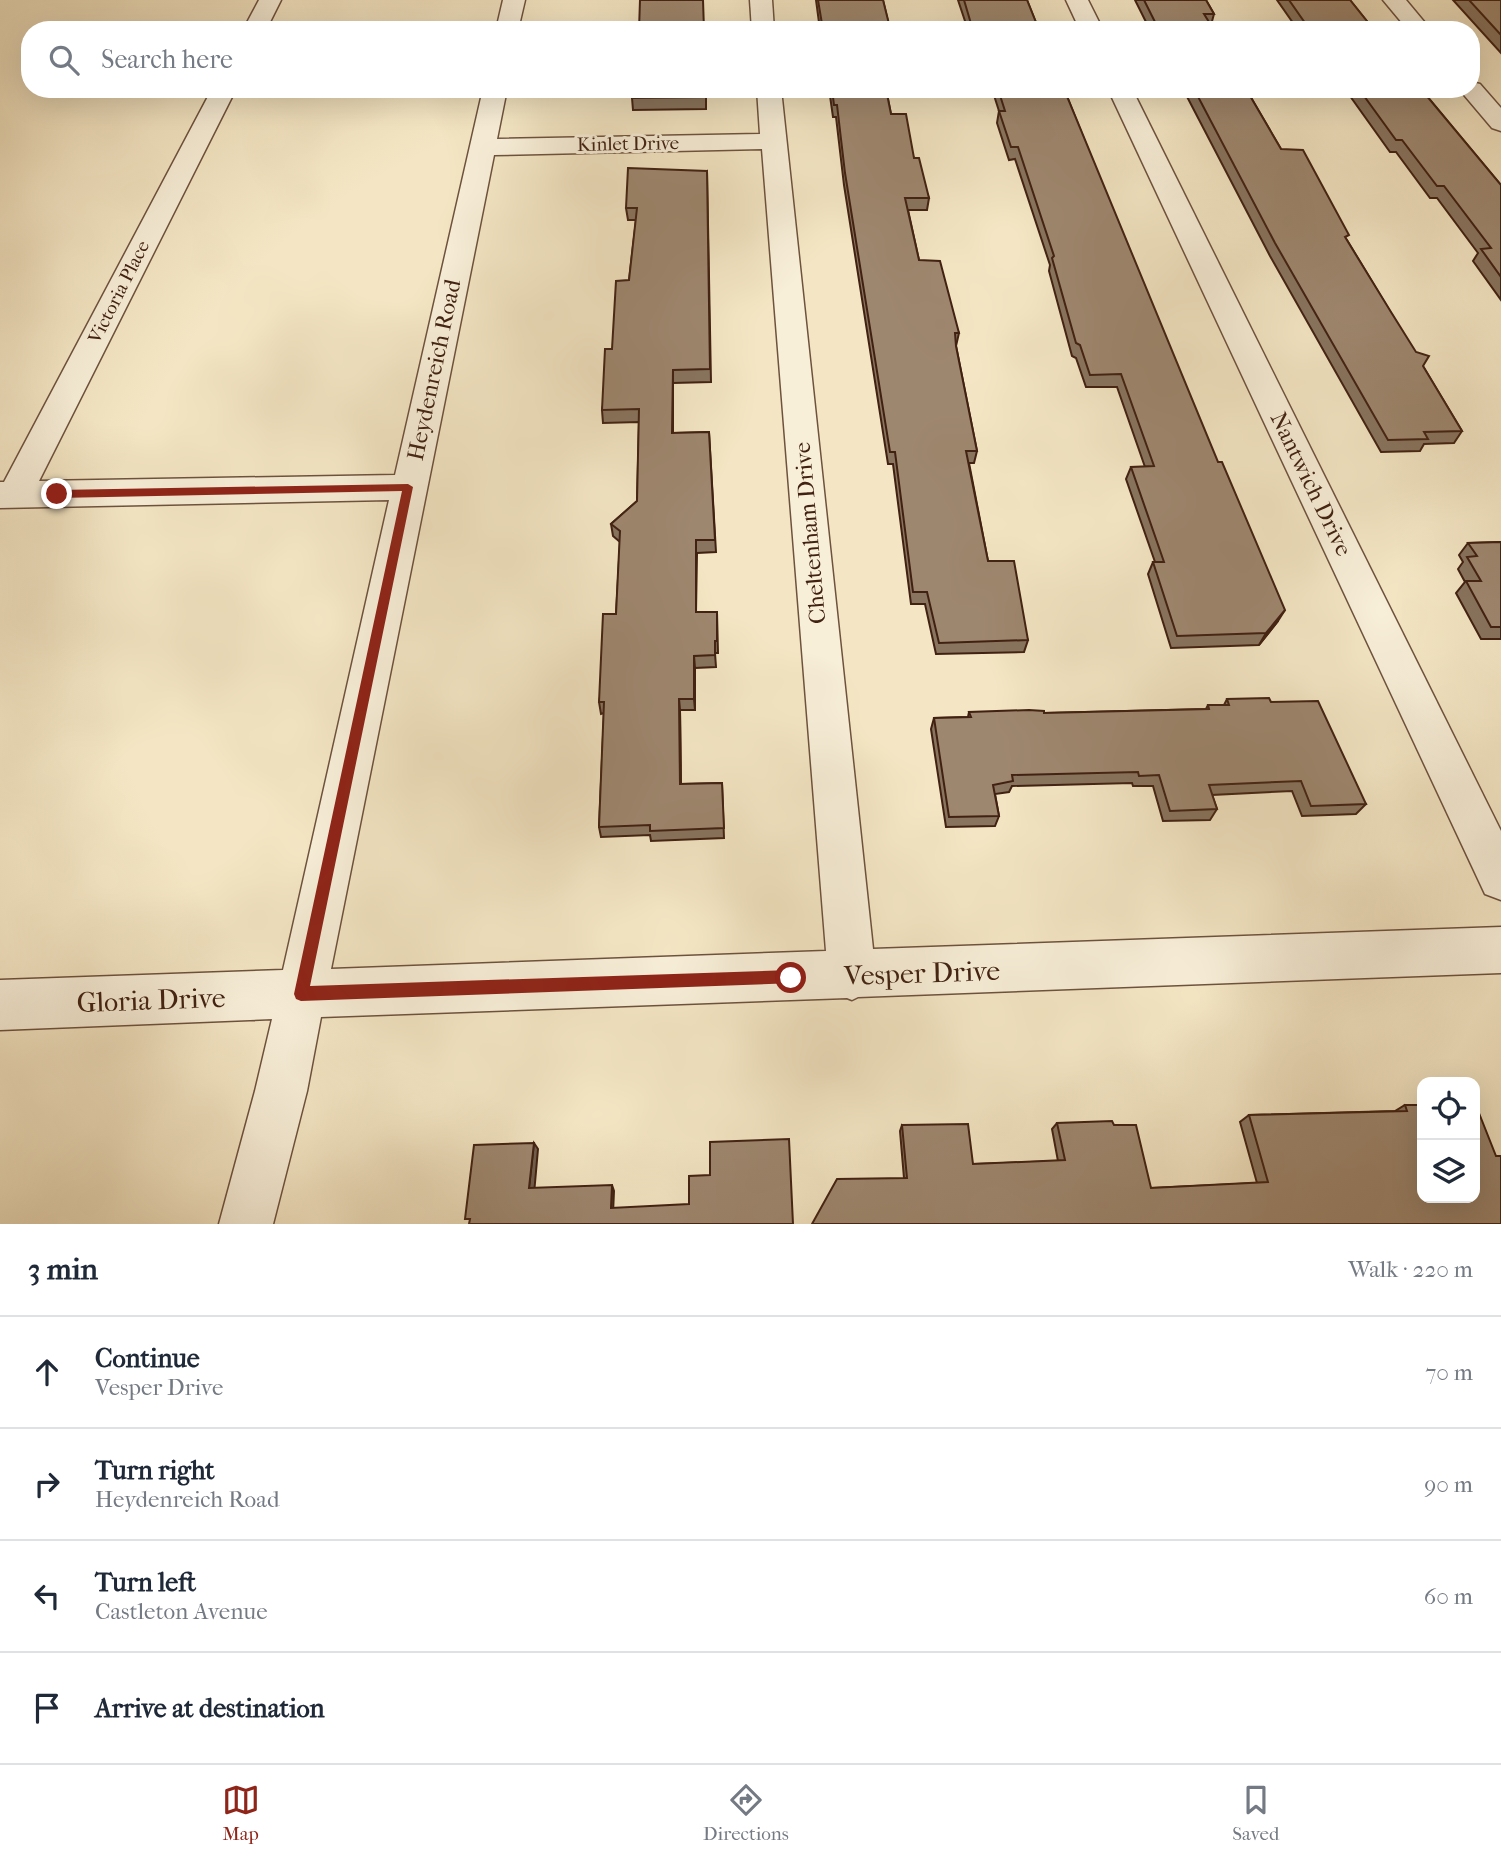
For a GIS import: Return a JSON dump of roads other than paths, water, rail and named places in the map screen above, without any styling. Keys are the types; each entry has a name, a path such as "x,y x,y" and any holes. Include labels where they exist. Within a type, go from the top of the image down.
{"street":[{"path":"259,21 270,0"},
{"path":"509,21 514,0"},
{"path":"761,0 762,21"},
{"path":"1077,0 1088,21"},
{"path":"1394,0 1412,21"},
{"name":"Victoria Place","path":"7,495 219,98"},
{"name":"Heydenreich Road","path":"246,1224 281,1091 493,98"},
{"name":"Cheltenham Drive","path":"770,98 852,976"},
{"name":"Nantwich Drive","path":"1124,98 1501,879"},
{"path":"1479,98 1501,123"},
{"name":"Kinlet Drive","path":"482,147 774,141"},
{"path":"7,495 408,487"},
{"name":"Vesper Drive","path":"301,994 852,976 1501,950"},
{"name":"Gloria Drive","path":"0,1005 301,994"}]}
